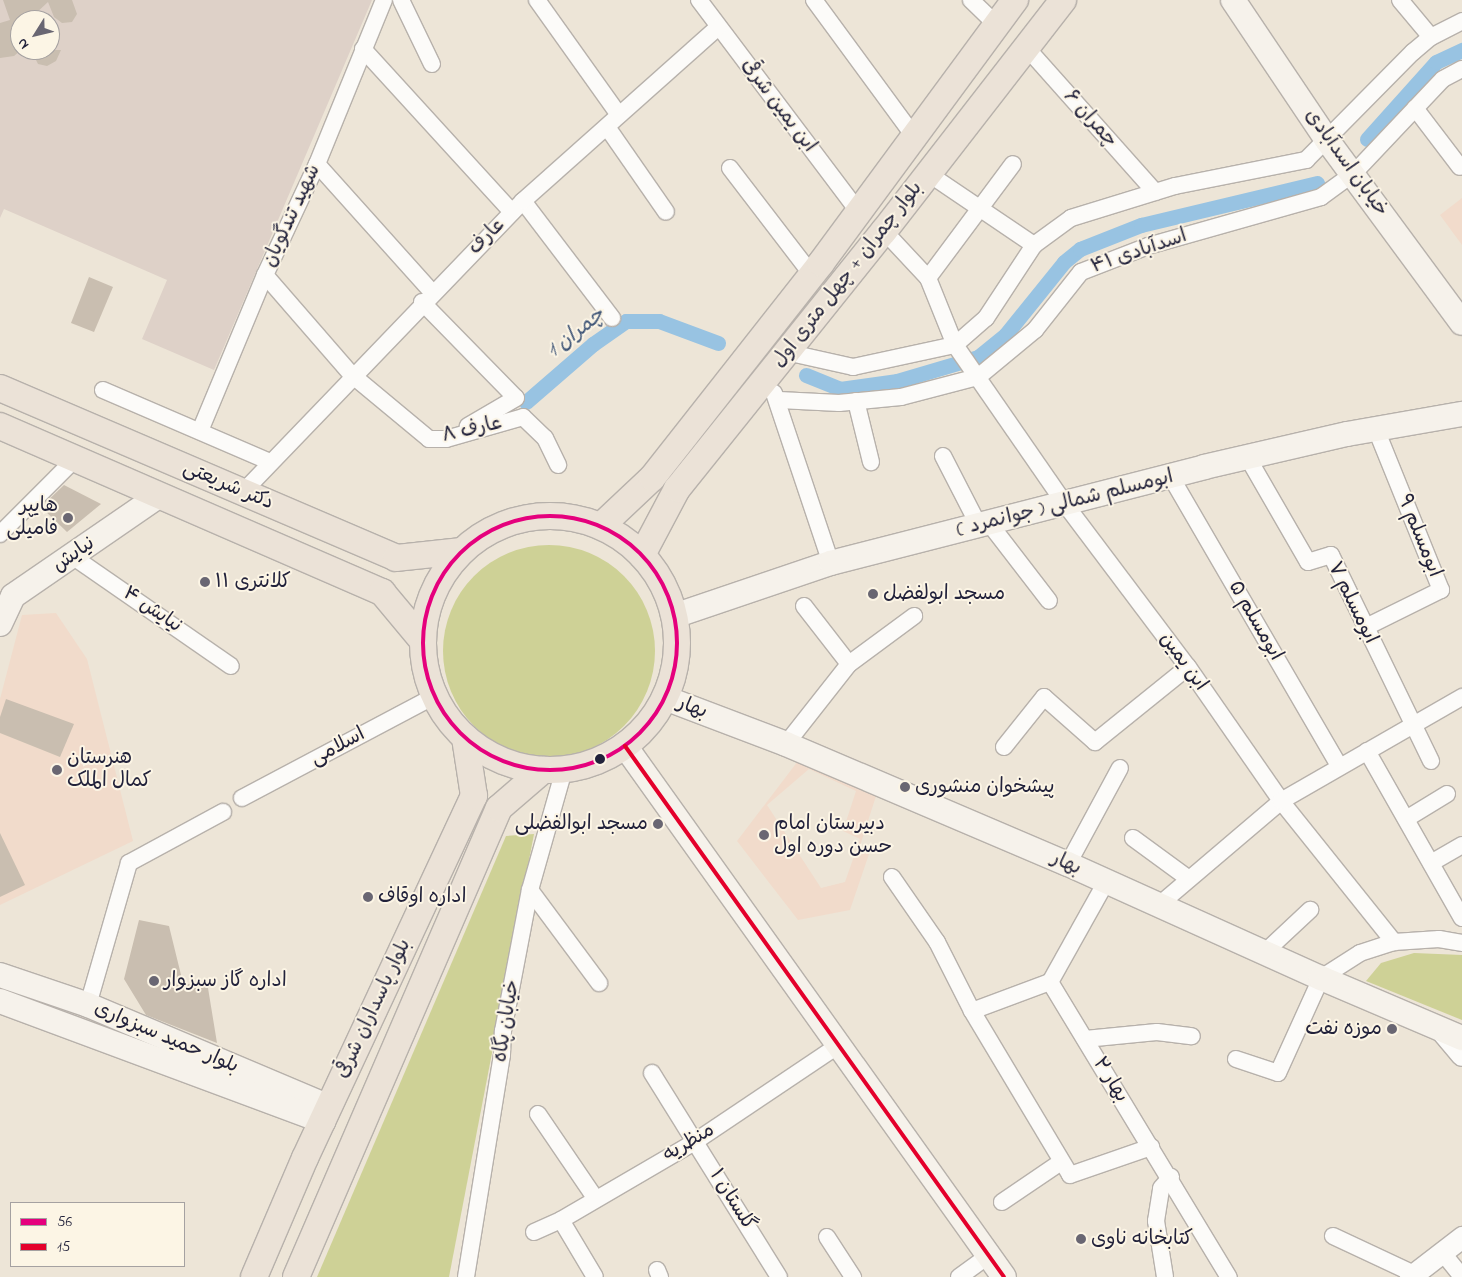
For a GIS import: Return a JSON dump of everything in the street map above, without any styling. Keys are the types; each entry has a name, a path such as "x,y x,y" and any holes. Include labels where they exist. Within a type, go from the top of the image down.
{"main road":[{"name":"بلوار چمران + چهل متری اول","path":"601,526 652,478 812,275 1015,0"},
{"name":"بلوار چمران + چهل متری اول","path":"642,555 677,489 772,390 786,352 929,174 1063,0"},
{"name":"خیابان اسدآبادی","path":"1233,0 1327,140 1354,174 1462,323"},
{"name":"دکتر شریعتی","path":"0,388 396,558 462,551"},
{"name":"ابومسلم شمالی ( جوانمرد )","path":"674,616 831,563 1248,458 1376,430 1462,414"},
{"name":"دکتر شریعتی","path":"0,426 382,592 423,641"},
{"name":"نیایش","path":"0,624 13,596 160,495"},
{"path":"273,545 285,538 291,527 284,510"},
{"path":"565,516 601,526 642,555 662,583 674,616 677,658 665,698 648,724 626,746 600,760 554,770 515,765 489,754 466,738 448,718 435,696 426,669 423,641 428,608 441,578 462,551 492,530 528,517 565,516"},
{"name":"بهار","path":"665,698 786,744 1068,864 1320,978 1462,1038"},
{"name":"بلوار پاسداران شرقی","path":"254,1277 325,1103 474,796 466,738"},
{"path":"626,746 1004,1277"},
{"name":"بلوار پاسداران شرقی","path":"296,1277 499,808 554,770"},
{"name":"بلوار حمید سبزواری","path":"0,975 88,1005 325,1103"},
{"name":"بلوار حمید سبزواری","path":"0,1001 325,1103"},
{"path":"325,1103 359,1130"}],"street":[{"name":"شهید تندگویان","path":"200,432 265,275 317,164 384,0"},
{"path":"401,0 432,64"},
{"path":"537,0 619,116"},
{"name":"ابن یمین شرقی","path":"699,0 859,212"},
{"path":"814,0 914,136"},
{"path":"971,0 996,24"},
{"path":"1400,0 1431,37"},
{"path":"786,352 853,367 955,345 986,318 1034,245 1071,218 1155,192 1306,160 1431,37 1462,21"},
{"name":"عارف","path":"243,492 352,375 517,206 718,27"},
{"name":"چمران ۶","path":"1026,47 1155,192"},
{"path":"363,49 442,136 517,206 612,318"},
{"name":"اسدآبادی ۴۱","path":"772,390 856,401 901,397 978,377 1035,330 1081,272 1148,246 1321,197 1354,174 1443,79 1462,69"},
{"path":"1415,108 1460,167"},
{"path":"607,127 666,212"},
{"path":"317,164 375,228 427,297 516,398 446,439"},
{"path":"928,278 1013,164"},
{"path":"730,168 812,275"},
{"path":"929,174 982,207 1034,245"},
{"path":"884,231 928,278 955,345"},
{"name":"عارف ۸","path":"265,275 352,375 429,439 446,439 523,417 545,438 558,465"},
{"name":"ابن یمین","path":"955,345 1065,504 1188,667 1281,801 1394,942"},
{"path":"103,390 270,462"},
{"path":"772,390 831,563"},
{"path":"856,401 871,462"},
{"name":"ابومسلم ۹","path":"1364,628 1441,590 1376,430"},
{"path":"943,456 984,525 1049,601"},
{"name":"ابومسلم ۷","path":"1248,458 1308,562 1331,555 1410,724 1431,762"},
{"path":"0,534 75,459"},
{"name":"ابومسلم ۵","path":"1171,477 1339,766"},
{"name":"نیایش ۴","path":"72,556 231,666"},
{"path":"804,606 849,664"},
{"path":"786,744 849,664 914,616"},
{"path":"1004,747 1044,697 1095,742 1188,667"},
{"name":"اسلامی","path":"242,798 435,696"},
{"path":"1159,905 1281,801 1410,724 1462,697"},
{"path":"1367,751 1462,918"},
{"path":"1068,864 1120,768"},
{"name":"خیابان پگاه","path":"466,1277 502,1056 503,1031 554,770"},
{"path":"1406,819 1447,794"},
{"path":"88,1005 128,863 223,812"},
{"path":"1133,838 1189,879"},
{"path":"1431,863 1462,845"},
{"path":"892,877 937,942 972,1011 1070,1175 1151,1147"},
{"path":"972,1011 1050,982 1106,882"},
{"path":"530,890 599,983"},
{"path":"1265,952 1310,910"},
{"path":"1236,1059 1278,1074 1320,978 1360,953 1394,942 1439,939 1462,943"},
{"name":"بهار ۲","path":"1050,982 1171,1177 1229,1277"},
{"path":"1439,1028 1462,1055"},
{"path":"1085,1039 1157,1032 1192,1036"},
{"name":"منظریه","path":"534,1232 561,1220 595,1198 696,1141 839,1045"},
{"name":"گلستان ۱","path":"652,1072 779,1277"},
{"path":"336,1183 348,1176 379,1105 377,1089"},
{"path":"538,1114 595,1198"},
{"path":"1002,1202 1061,1162"},
{"path":"1165,1277 1156,1221 1161,1188 1171,1177"},
{"path":"561,1220 595,1277"},
{"path":"1333,1236 1412,1275 1462,1237"},
{"path":"827,1237 853,1277"},
{"path":"1442,1252 1462,1277"},
{"path":"959,1277 989,1255"}],"shaded area":[{"path":"0,0 372,0 214,370 142,339 167,280 4,209 0,218"},
{"path":"1462,198 1462,245 1440,215"},
{"name":"هنرستان کمال الملک","path":"56,613 87,659 133,841 0,905 0,699 22,615"},
{"name":"دبیرستان امام حسن دوره اول","path":"801,757 876,796 859,849 869,854 850,910 798,920 737,841","holes":["809,769 856,791 843,831 860,839 845,882 821,888 767,805"]}],"green space":[{"path":"549,545 570,547 589,553 608,563 624,576 637,592 647,611 653,630 655,651 653,672 647,691 637,710 624,726 608,739 589,749 570,755 549,757 528,755 509,749 490,739 474,726 461,710 451,691 445,672 443,651 445,630 451,611 461,592 474,576 490,563 509,553 528,547"},
{"path":"534,834 449,1277 317,1277 506,836"},
{"path":"1414,953 1462,955 1462,1020 1366,981 1381,963"}],"building":[{"path":"3,0 72,0 77,14 72,22 62,23 60,22 60,10 51,10 48,2 39,10 10,10 10,20"},
{"path":"10,20 10,57 0,58 0,23"},
{"path":"36,60 56,60 47,66 38,64"},
{"path":"89,277 113,287 94,332 71,323"},
{"name":"هایپر فامیلی","path":"64,485 101,504 67,532 41,507"},
{"path":"6,699 74,724 60,757 0,733 0,717"},
{"path":"0,833 25,885 0,897"},
{"name":"اداره گاز سبزوار","path":"139,920 169,926 183,983 208,988 217,1043 146,1015 124,979"}],"waterway":[{"path":"1367,139 1436,62 1462,50"},
{"path":"806,375 840,389 897,381 978,357 1006,334 1064,262 1080,249 1141,225 1317,183"},
{"name":"چمران 1","path":"526,402 593,344 626,321 659,321 718,343"}],"transit line":[{"name":"56","path":"550,516 575,519 598,526 610,531 640,553 662,583 667,595 674,618 677,643 674,668 667,691 662,703 640,733 610,755 598,760 575,767 550,770 525,767 502,760 490,755 460,733 438,703 433,691 426,668 423,643 426,618 433,595 438,583 460,553 490,531 502,526 525,519 550,516"},
{"name":"15","path":"625,746 1004,1277"}],"place":[{"name":"هایپر فامیلی","path":"68,518"},
{"name":"کلانتری ۱۱","path":"205,582"},
{"name":"مسجد ابولفضل","path":"873,594"},
{"name":"هنرستان کمال الملک","path":"57,770"},
{"name":"پیشخوان منشوری","path":"905,787"},
{"name":"مسجد ابوالفضلی","path":"658,824"},
{"name":"دبیرستان امام حسن دوره اول","path":"764,835"},
{"name":"اداره اوقاف","path":"368,897"},
{"name":"اداره گاز سبزوار","path":"154,981"},
{"name":"موزه نفت","path":"1392,1029"},
{"name":"کتابخانه ناوی","path":"1081,1239"}]}
